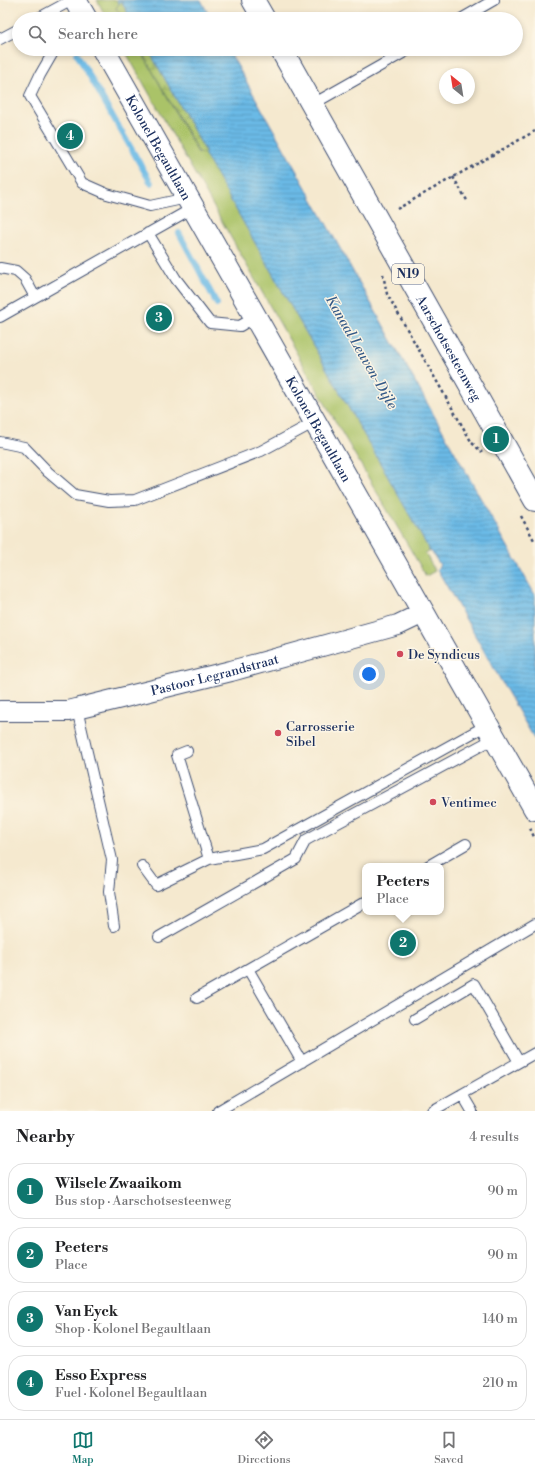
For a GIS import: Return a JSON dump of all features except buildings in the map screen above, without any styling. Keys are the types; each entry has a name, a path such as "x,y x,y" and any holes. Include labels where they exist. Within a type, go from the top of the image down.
{"street":[{"path":"254,0 260,12"},
{"name":"Kolonel Begaultlaan","path":"107,56 535,809"},
{"name":"Aarschotsesteenweg","path":"285,56 313,104 527,507"},
{"name":"Pastoor Legrandstraat","path":"0,711 68,711 77,709 231,671 398,625 423,612"}],"lane":[{"path":"473,12 494,0"},
{"path":"65,12 77,9"},
{"path":"0,39 12,33"},
{"path":"51,56 30,96 82,183 107,194 150,206 190,203"},
{"path":"313,104 398,56"},
{"path":"0,317 148,233 190,203"},
{"path":"148,233 176,279 210,323 240,326 255,317"},
{"path":"0,268 16,271 25,279 35,297"},
{"path":"0,442 24,447 48,472 75,495 109,501 135,500 260,451 315,422"},
{"path":"77,709 112,860 109,892 114,926"},
{"path":"142,866 156,885 209,859 263,848 491,732"},
{"path":"159,937 296,859 306,840 491,732"},
{"path":"187,751 177,755 209,859"},
{"path":"433,863 466,844"},
{"path":"197,998 362,904"},
{"path":"218,1111 535,924"},
{"path":"248,969 302,1062"},
{"path":"415,1019 474,984 519,1062"},
{"path":"432,1111 535,1053"},
{"path":"462,1094 472,1111"}],"path":[{"path":"397,209 535,130"},
{"path":"453,177 468,202"},
{"path":"382,272 387,294 472,443 486,455"},
{"path":"527,507 535,542"}],"green space":[{"path":"97,0 117,0 119,4 116,8 119,12 103,12"},
{"path":"121,1 127,12 119,12 116,8"},
{"path":"128,56 144,56 198,153 204,153 430,551 425,553 435,571 426,576 338,426"},
{"path":"144,56 152,56 206,152 199,153"}],"water":[{"path":"117,0 201,0 207,12 127,12 121,1 119,4"},
{"name":"Kanaal Leuven-Dijle","path":"152,56 232,56 535,595 535,740 437,569 440,565 430,551 204,153 206,152"}],"waterway":[{"path":"78,56 151,183"},
{"path":"179,233 217,304"}],"place":[{"name":"Esso Express","path":"70,136"},
{"name":"Van Eyck","path":"159,318"},
{"name":"Wilsele Zwaaikom","path":"496,439"},
{"name":"De Syndicus","path":"400,654"},
{"name":"Carrosserie Sibel","path":"278,733"},
{"name":"Ventimec","path":"433,802"},
{"name":"Peeters","path":"403,943"}]}
